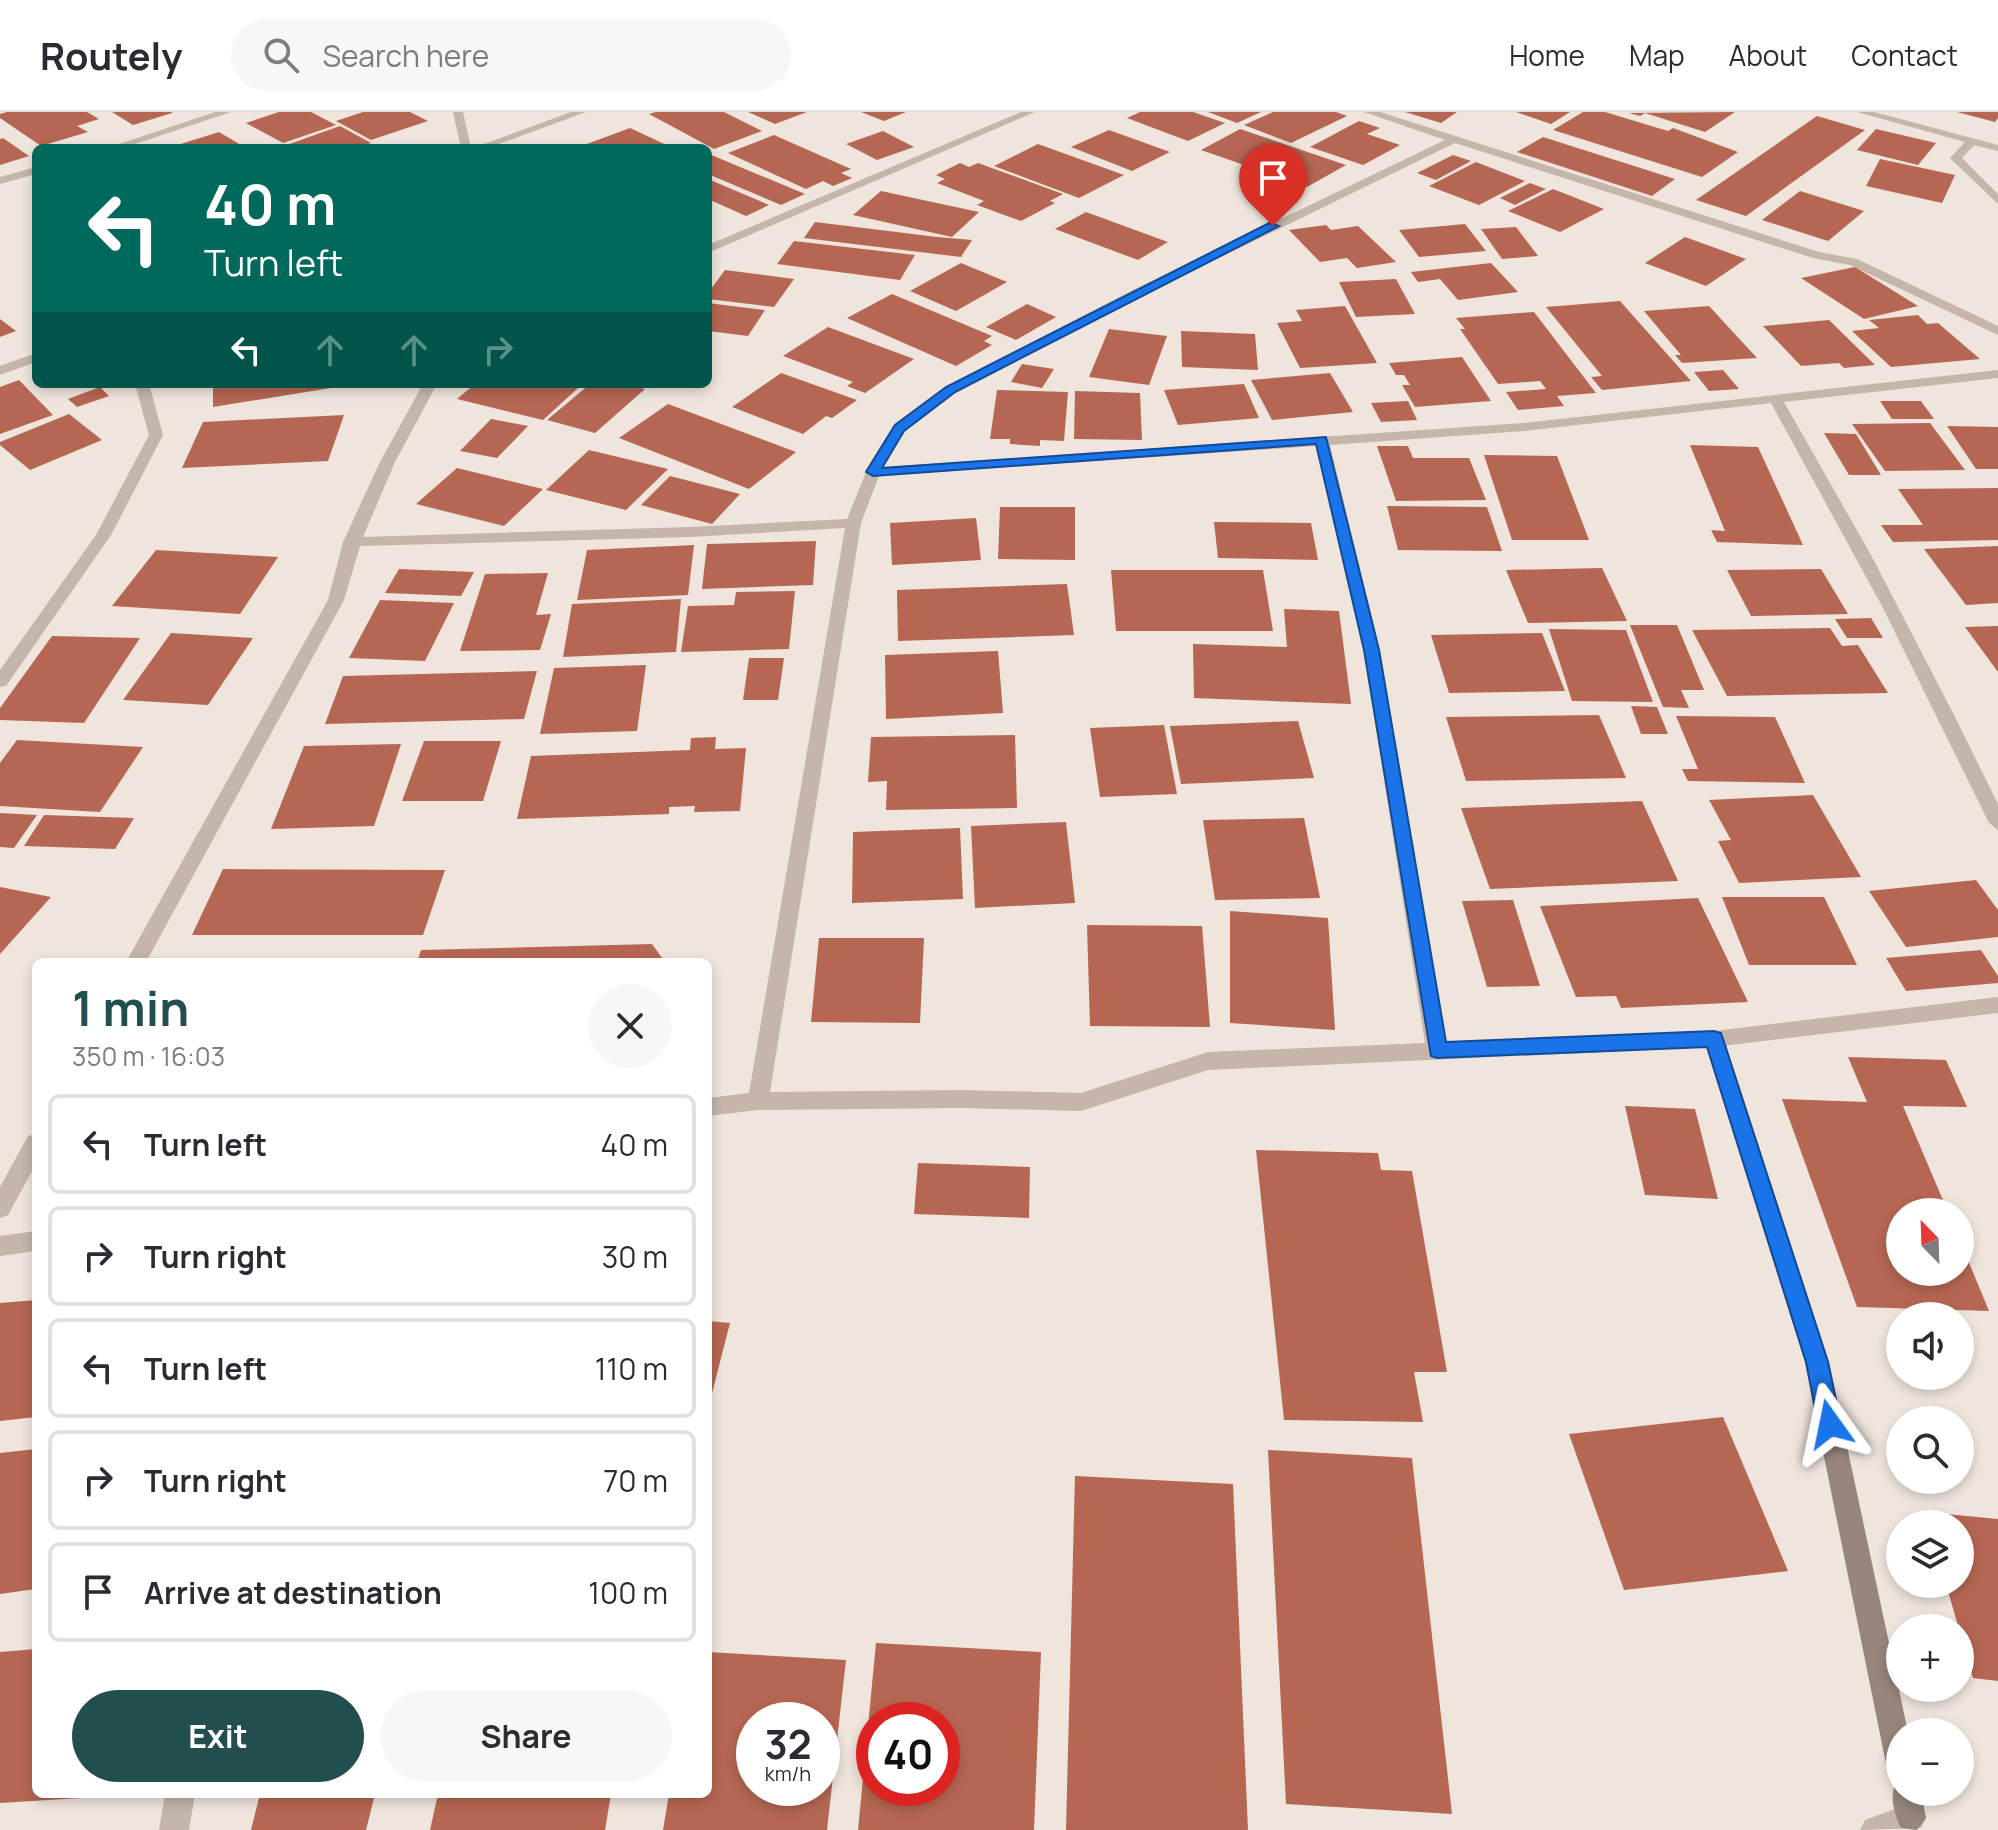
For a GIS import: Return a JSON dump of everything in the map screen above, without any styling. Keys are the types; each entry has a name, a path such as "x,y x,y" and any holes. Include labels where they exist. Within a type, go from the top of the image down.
{"street":[{"path":"125,144 226,112"},
{"path":"458,112 465,144"},
{"path":"489,144 581,112"},
{"path":"712,247 1030,112"},
{"path":"1369,112 1817,255 1853,262 1998,331"},
{"path":"1862,112 1998,148"},
{"path":"758,1101 853,523 873,472 899,428 951,390 1135,294 1455,139"},
{"path":"1971,142 1956,158 1998,201"},
{"path":"0,181 32,171"},
{"path":"0,371 32,359"},
{"path":"873,472 1524,427 1998,374"},
{"path":"0,682 103,535 156,435 143,388"},
{"path":"138,958 336,600 351,542 397,439 428,388"},
{"path":"1775,398 1832,493 1894,610 1998,823"},
{"path":"1322,440 1372,650 1437,1050"},
{"path":"351,542 660,534 853,523"},
{"path":"712,1107 758,1101 962,1099 1081,1102 1208,1061 1714,1039 1998,1005"},
{"path":"1714,1039 1817,1362 1891,1718"},
{"path":"0,1208 32,1150"},
{"path":"0,1246 32,1242"},
{"path":"174,1830 179,1798"},
{"path":"1875,1830 1907,1806"}],"building":[{"path":"87,112 99,119 77,126 88,132 38,144 0,118 0,114"},
{"path":"112,112 172,112 172,113 133,125"},
{"path":"279,112 311,112 336,125 283,143 246,123"},
{"path":"363,112 410,112 428,121 371,140 336,121"},
{"path":"724,112 762,131 714,149 712,144 705,144 649,114"},
{"path":"748,112 807,112 775,124"},
{"path":"861,112 906,112 884,121"},
{"path":"1140,112 1193,112 1225,123 1188,141 1127,118"},
{"path":"1208,112 1261,112 1237,123"},
{"path":"1273,112 1336,112 1347,116 1291,143 1244,125"},
{"path":"1405,112 1457,112 1441,123"},
{"path":"1516,112 1570,112 1551,124"},
{"path":"1583,112 1605,112 1668,131 1673,128 1738,152 1702,177 1553,130"},
{"path":"1735,112 1705,132 1645,113 1640,116 1629,113"},
{"path":"1957,112 1998,112 1998,118 1995,122"},
{"path":"1817,116 1865,130 1746,216 1696,200"},
{"path":"1359,121 1380,128 1367,134 1400,145 1363,165 1310,147"},
{"path":"340,126 371,143 368,144 289,144"},
{"path":"630,128 664,144 587,144"},
{"path":"1240,129 1346,165 1307,187 1201,150"},
{"path":"1876,129 1936,143 1918,165 1857,150"},
{"path":"1109,130 1170,152 1132,171 1071,147"},
{"path":"883,131 914,147 877,160 846,144"},
{"path":"219,132 239,144 181,144"},
{"path":"774,135 851,169 841,173 852,178 833,186 823,181 806,189 728,153"},
{"path":"1543,137 1675,179 1652,196 1517,152"},
{"path":"0,139 29,156 0,165"},
{"path":"1038,144 1124,175 1079,198 994,166"},
{"path":"1453,155 1471,161 1436,180 1417,173"},
{"path":"712,156 805,194 781,205 712,176"},
{"path":"1880,159 1955,175 1942,203 1866,186"},
{"path":"1476,162 1525,181 1479,205 1429,186"},
{"path":"960,163 969,167 978,163 1063,194 1050,201 1055,203 1021,221 977,205 984,201 937,183 945,179 936,175"},
{"path":"712,181 769,205 746,216 712,201"},
{"path":"1530,183 1546,189 1515,205 1500,198"},
{"path":"1553,189 1604,209 1560,232 1508,211"},
{"path":"881,191 979,212 952,237 853,215"},
{"path":"1800,191 1864,211 1828,241 1762,220"},
{"path":"1086,212 1168,242 1138,260 1055,229"},
{"path":"815,222 972,240 961,257 804,238"},
{"path":"1465,224 1486,251 1419,257 1399,230"},
{"path":"1326,225 1331,230 1358,226 1396,262 1357,268 1347,258 1320,262 1289,230"},
{"path":"1516,227 1538,256 1502,259 1481,229"},
{"path":"1685,237 1746,259 1706,286 1645,263"},
{"path":"794,241 915,255 900,280 777,264"},
{"path":"961,263 1007,282 956,311 910,291"},
{"path":"1491,263 1518,292 1458,300 1440,279 1418,282 1411,272"},
{"path":"1855,267 1918,306 1864,319 1801,278"},
{"path":"725,270 794,279 774,307 712,299 712,288"},
{"path":"1396,279 1415,314 1356,317 1339,282"},
{"path":"892,294 992,336 984,341 992,345 956,366 847,318"},
{"path":"1620,301 1691,381 1602,390 1591,377 1602,376 1546,307"},
{"path":"712,303 765,310 748,336 712,332"},
{"path":"1027,304 1056,317 1016,340 986,327"},
{"path":"1345,306 1377,363 1300,368 1277,323 1302,321 1296,310"},
{"path":"1709,306 1757,358 1682,363 1675,355 1681,355 1644,311"},
{"path":"1534,312 1596,393 1557,396 1564,406 1518,410 1506,392 1546,389 1540,381 1498,384 1460,329 1465,329 1456,318"},
{"path":"1918,315 1927,324 1938,323 1980,359 1891,367 1852,331 1879,328 1869,320"},
{"path":"0,319 16,331 0,337"},
{"path":"1829,320 1875,365 1844,368 1839,363 1801,366 1763,326"},
{"path":"828,327 914,359 865,393 847,386 853,382 783,356"},
{"path":"1109,329 1167,336 1149,385 1089,377"},
{"path":"1181,331 1255,334 1258,370 1182,367"},
{"path":"1462,357 1491,401 1415,407 1402,385 1410,385 1404,375 1396,375 1389,363"},
{"path":"1022,364 1054,369 1042,388 1011,382"},
{"path":"1723,370 1739,389 1709,391 1694,372"},
{"path":"781,373 857,400 832,418 826,416 803,434 732,407"},
{"path":"1330,373 1353,412 1272,420 1251,380"},
{"path":"19,380 53,415 0,434 0,387"},
{"path":"1244,384 1259,418 1178,425 1164,390"},
{"path":"97,388 109,396 77,407 68,399"},
{"path":"213,388 331,388 213,407"},
{"path":"470,388 578,388 543,420 457,399"},
{"path":"585,388 645,389 595,433 547,420"},
{"path":"997,390 1068,392 1064,441 1040,440 1040,446 1010,444 1010,439 990,439"},
{"path":"1075,391 1140,393 1142,440 1074,439"},
{"path":"1408,401 1417,420 1381,422 1371,403"},
{"path":"1880,401 1921,401 1934,419 1892,419"},
{"path":"668,404 796,452 749,489 619,438"},
{"path":"69,414 102,440 30,470 0,445 0,442"},
{"path":"344,415 328,461 182,468 203,422"},
{"path":"491,419 528,426 497,458 460,451"},
{"path":"1930,423 1965,470 1885,471 1852,424"},
{"path":"1947,426 1998,427 1998,469 1976,469"},
{"path":"1824,433 1856,434 1881,475 1849,475"},
{"path":"1690,445 1758,447 1803,545 1717,542 1711,530 1725,531"},
{"path":"1377,446 1408,446 1413,458 1469,458 1486,500 1396,501"},
{"path":"589,450 668,469 626,510 546,490"},
{"path":"1484,455 1557,456 1589,540 1512,540"},
{"path":"457,468 543,489 504,526 416,504"},
{"path":"670,476 740,494 712,524 641,505"},
{"path":"1998,488 1998,540 1893,542 1881,525 1923,525 1898,489"},
{"path":"1387,506 1487,507 1502,551 1398,550"},
{"path":"1000,507 1075,507 1075,560 998,559"},
{"path":"976,518 981,560 892,565 890,523"},
{"path":"1214,522 1311,523 1318,560 1218,558"},
{"path":"816,541 813,585 702,589 707,544"},
{"path":"694,545 688,595 577,600 587,550"},
{"path":"1998,546 1998,603 1966,605 1924,549"},
{"path":"156,550 278,557 240,614 112,606"},
{"path":"1602,568 1627,621 1528,623 1506,570"},
{"path":"399,569 474,572 461,596 385,593"},
{"path":"1821,569 1848,614 1751,616 1727,570"},
{"path":"1111,570 1263,570 1273,631 1116,631"},
{"path":"548,573 536,615 551,614 540,650 460,651 485,574"},
{"path":"1067,584 1074,635 898,641 897,590"},
{"path":"795,591 789,649 681,652 688,606 734,605 736,592"},
{"path":"681,599 676,652 563,657 572,604"},
{"path":"380,600 454,603 425,661 349,658"},
{"path":"1284,609 1339,611 1351,704 1194,698 1193,644 1287,647"},
{"path":"1871,618 1883,638 1847,638 1835,619"},
{"path":"1630,625 1677,625 1704,690 1681,690 1689,708 1663,707"},
{"path":"1998,626 1998,672 1965,627"},
{"path":"1830,628 1842,646 1858,645 1888,693 1727,696 1692,630"},
{"path":"1549,629 1626,630 1653,702 1572,701"},
{"path":"171,633 253,638 208,705 123,700"},
{"path":"1542,633 1565,691 1449,693 1431,635"},
{"path":"52,636 140,638 84,723 0,720 0,708"},
{"path":"998,651 1003,713 886,719 885,655"},
{"path":"749,658 784,658 778,700 743,700"},
{"path":"646,665 637,731 540,734 554,668"},
{"path":"537,671 524,719 325,724 343,676"},
{"path":"1631,706 1657,707 1668,734 1641,734"},
{"path":"1599,715 1626,778 1466,781 1446,717"},
{"path":"1676,716 1775,717 1805,783 1688,781 1682,769 1698,769"},
{"path":"1298,721 1314,778 1181,784 1170,726"},
{"path":"1164,725 1177,794 1100,797 1090,728"},
{"path":"1015,735 1017,808 886,810 887,781 868,782 871,737"},
{"path":"716,737 715,749 746,748 740,811 694,812 695,806 669,807 669,814 517,819 531,756 690,750 691,738"},
{"path":"17,740 143,747 100,812 0,806 0,763"},
{"path":"424,741 501,741 483,801 402,801"},
{"path":"401,744 374,826 271,829 304,746"},
{"path":"1813,795 1861,877 1739,883 1718,841 1731,840 1709,800"},
{"path":"1642,801 1678,881 1490,889 1461,808"},
{"path":"0,813 37,815 14,848 0,847"},
{"path":"44,815 134,818 115,849 24,846"},
{"path":"1304,818 1320,898 1215,900 1203,820"},
{"path":"1066,822 1075,903 975,908 971,826"},
{"path":"960,828 963,899 852,903 853,832"},
{"path":"223,869 445,870 423,935 192,935"},
{"path":"1976,880 1998,910 1998,937 1906,947 1869,891"},
{"path":"0,887 51,897 0,954"},
{"path":"1722,897 1824,897 1857,965 1749,965"},
{"path":"1698,898 1748,1002 1621,1008 1616,996 1576,997 1540,906"},
{"path":"1513,900 1540,986 1487,987 1462,901"},
{"path":"1230,911 1328,918 1335,1030 1230,1023"},
{"path":"1087,925 1202,926 1210,1027 1090,1026"},
{"path":"819,938 924,938 920,1023 811,1022"},
{"path":"652,944 662,958 418,958 421,950"},
{"path":"1981,950 1998,976 1998,983 1906,991 1886,958"},
{"path":"1848,1057 1946,1060 1967,1107 1903,1106 1942,1198 1886,1198 1886,1286 1974,1286 1974,1275 1989,1311 1974,1311 1974,1302 1886,1302 1886,1308 1857,1307 1782,1099 1867,1102"},
{"path":"1625,1106 1695,1109 1718,1199 1645,1195"},
{"path":"1256,1150 1378,1153 1381,1170 1412,1171 1447,1372 1414,1372 1423,1422 1284,1420"},
{"path":"918,1163 1030,1167 1029,1218 914,1214"},
{"path":"32,1300 32,1417 0,1421 0,1303"},
{"path":"712,1321 730,1323 712,1393"},
{"path":"1723,1417 1788,1571 1624,1590 1569,1434"},
{"path":"32,1449 32,1590 0,1594 0,1453"},
{"path":"1268,1450 1412,1458 1452,1814 1286,1804"},
{"path":"1075,1476 1233,1484 1248,1830 1066,1830"},
{"path":"1974,1517 1998,1519 1998,1681 1974,1678 1974,1614 1955,1614 1950,1598 1974,1598"},
{"path":"876,1643 1041,1652 1034,1830 858,1830 860,1806 960,1806 960,1702 870,1702"},
{"path":"32,1649 32,1798 81,1798 0,1803 0,1652"},
{"path":"712,1652 846,1660 840,1714 840,1702 736,1702 736,1806 830,1806 827,1830 663,1830 668,1798 712,1798"},
{"path":"259,1798 374,1798 366,1830 251,1830"},
{"path":"437,1798 610,1798 605,1830 430,1830"}],"route":[{"path":"1273,226 951,390 899,428 873,472 1322,440 1372,650 1437,1050 1714,1039 1817,1362 1830,1424"}]}
